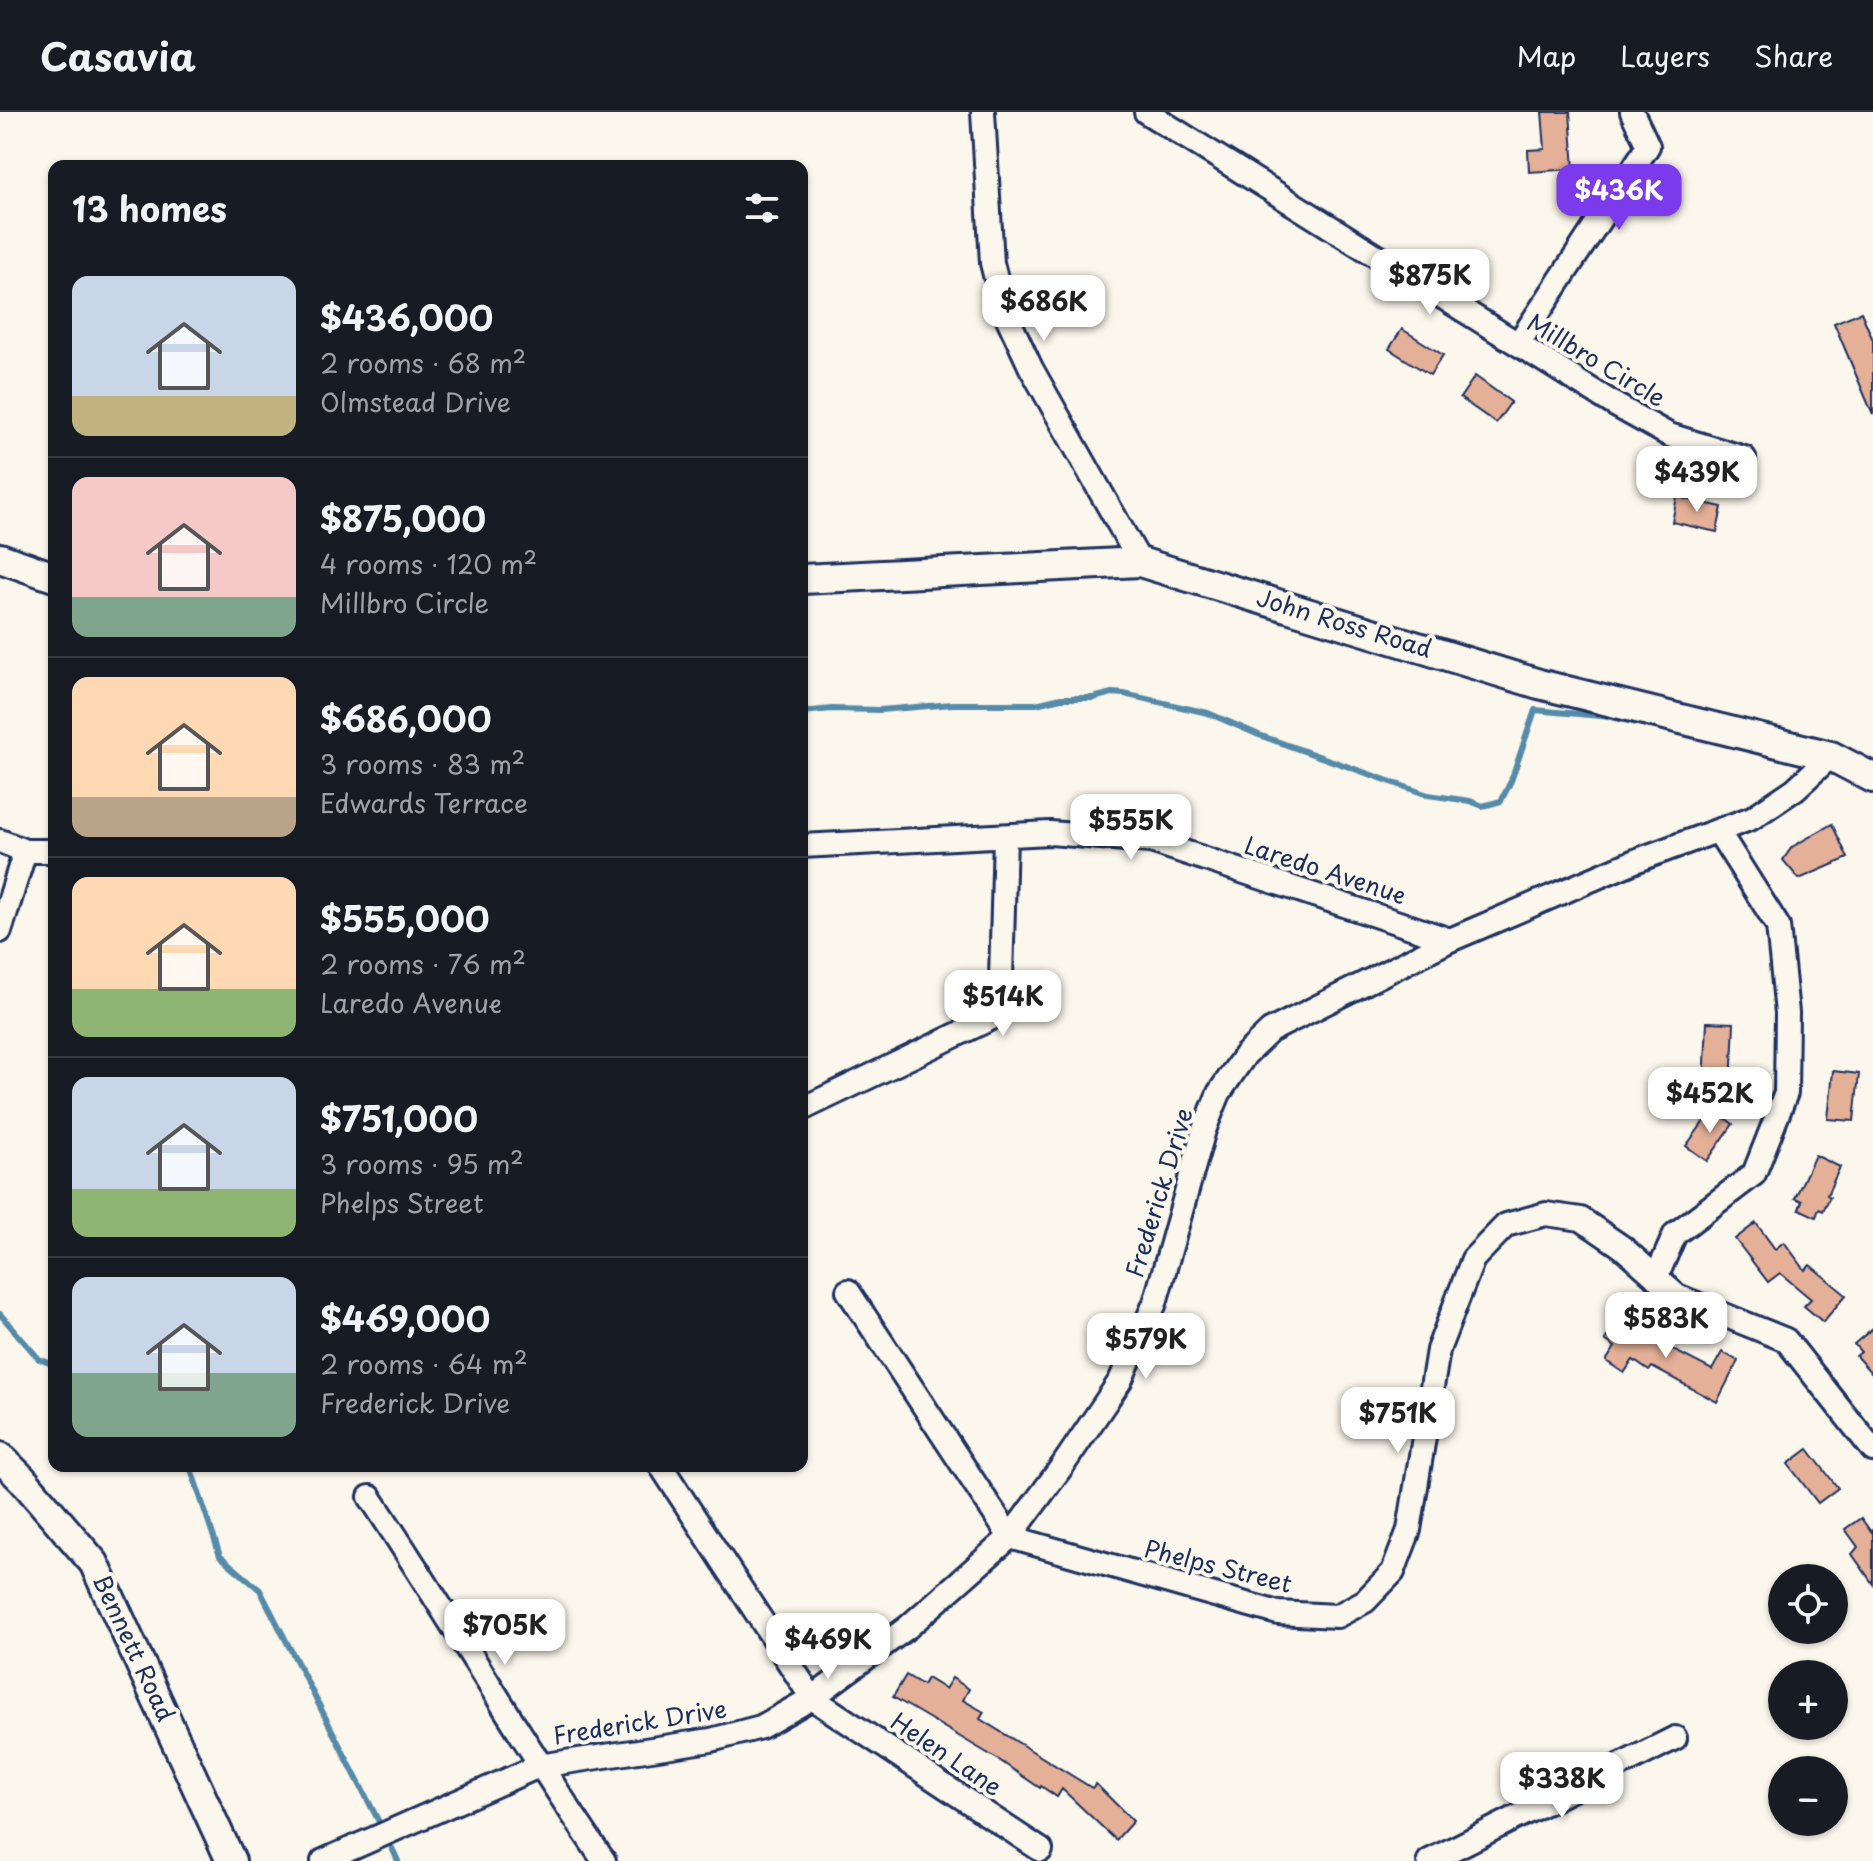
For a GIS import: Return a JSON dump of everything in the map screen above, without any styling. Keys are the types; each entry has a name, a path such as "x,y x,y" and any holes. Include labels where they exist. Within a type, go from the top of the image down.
{"street":[{"path":"983,112 992,263 1004,310 1031,368 1140,562"},
{"name":"Millbro Circle","path":"1146,112 1669,435 1744,458"},
{"path":"1518,344 1648,146 1632,112"},
{"path":"0,558 48,575"},
{"name":"John Ross Road","path":"808,579 1140,562 1539,684 1831,756 1873,778"},
{"name":"Frederick Drive","path":"323,1861 539,1766 711,1740 761,1727 812,1698 908,1627 1010,1537 1063,1465 1120,1381 1155,1303 1204,1130 1219,1093 1245,1055 1270,1031 1450,940 1635,861 1752,818 1795,789 1831,756"},
{"path":"1656,1278 1675,1234 1754,1174 1786,1093 1787,1013 1778,926 1718,831"},
{"name":"Laredo Avenue","path":"808,846 1050,833 1151,841 1450,940"},
{"path":"808,1106 1000,1014 1005,836"},
{"path":"0,841 25,851 48,851"},
{"path":"0,931 25,851"},
{"name":"Phelps Street","path":"1010,1537 1278,1613 1337,1616 1365,1601 1393,1572 1409,1530 1438,1350 1473,1259 1506,1225 1546,1214 1581,1219 1622,1247 1677,1296 1786,1340 1873,1450"},
{"path":"848,1291 1010,1537"},
{"name":"Bennett Road","path":"0,1457 94,1563 231,1861"},
{"name":"Helen Lane","path":"665,1472 812,1698 1041,1850"},
{"path":"370,1497 539,1766 604,1861"},
{"path":"1429,1861 1675,1738"}],"building":[{"path":"1542,112 1570,112 1574,169 1529,172 1528,150 1545,149"},
{"path":"1861,312 1873,340 1873,415 1834,323"},
{"path":"1402,329 1443,355 1430,375 1389,349"},
{"path":"1475,376 1511,402 1496,423 1460,398"},
{"path":"1677,497 1722,507 1717,532 1672,522"},
{"path":"1832,824 1848,858 1799,879 1783,860 1792,847"},
{"path":"1707,1022 1734,1023 1731,1086 1704,1084"},
{"path":"1833,1071 1859,1074 1854,1121 1828,1119"},
{"path":"1713,1109 1733,1124 1707,1161 1686,1146"},
{"path":"1815,1155 1840,1167 1827,1195 1830,1197 1816,1217 1799,1209 1802,1201 1795,1198"},
{"path":"1756,1223 1775,1249 1784,1242 1805,1270 1810,1265 1846,1295 1823,1322 1804,1306 1811,1299 1780,1273 1768,1282 1735,1239"},
{"path":"1622,1315 1677,1352 1712,1370 1722,1352 1738,1361 1717,1402 1652,1367 1649,1371 1633,1360 1624,1373 1606,1361 1615,1347 1605,1340"},
{"path":"1873,1328 1873,1375 1856,1356 1861,1352 1854,1344"},
{"path":"1808,1449 1838,1488 1818,1503 1788,1464"},
{"path":"1861,1518 1871,1532 1873,1529 1873,1584 1852,1554 1858,1547 1845,1529"},
{"path":"906,1675 923,1685 927,1678 945,1689 952,1678 969,1689 963,1700 984,1712 980,1719 1092,1788 1096,1784 1133,1821 1116,1840 1062,1789 1057,1797 1040,1788 893,1697"}],"waterway":[{"path":"808,711 953,704 1036,704 1061,698 1124,694 1208,713 1259,735 1428,795 1483,806 1501,801 1535,710 1611,717 1651,726"},
{"path":"0,1314 39,1359 48,1363"},
{"path":"192,1472 220,1556 260,1590 378,1820"},
{"path":"392,1848 398,1861"}]}
